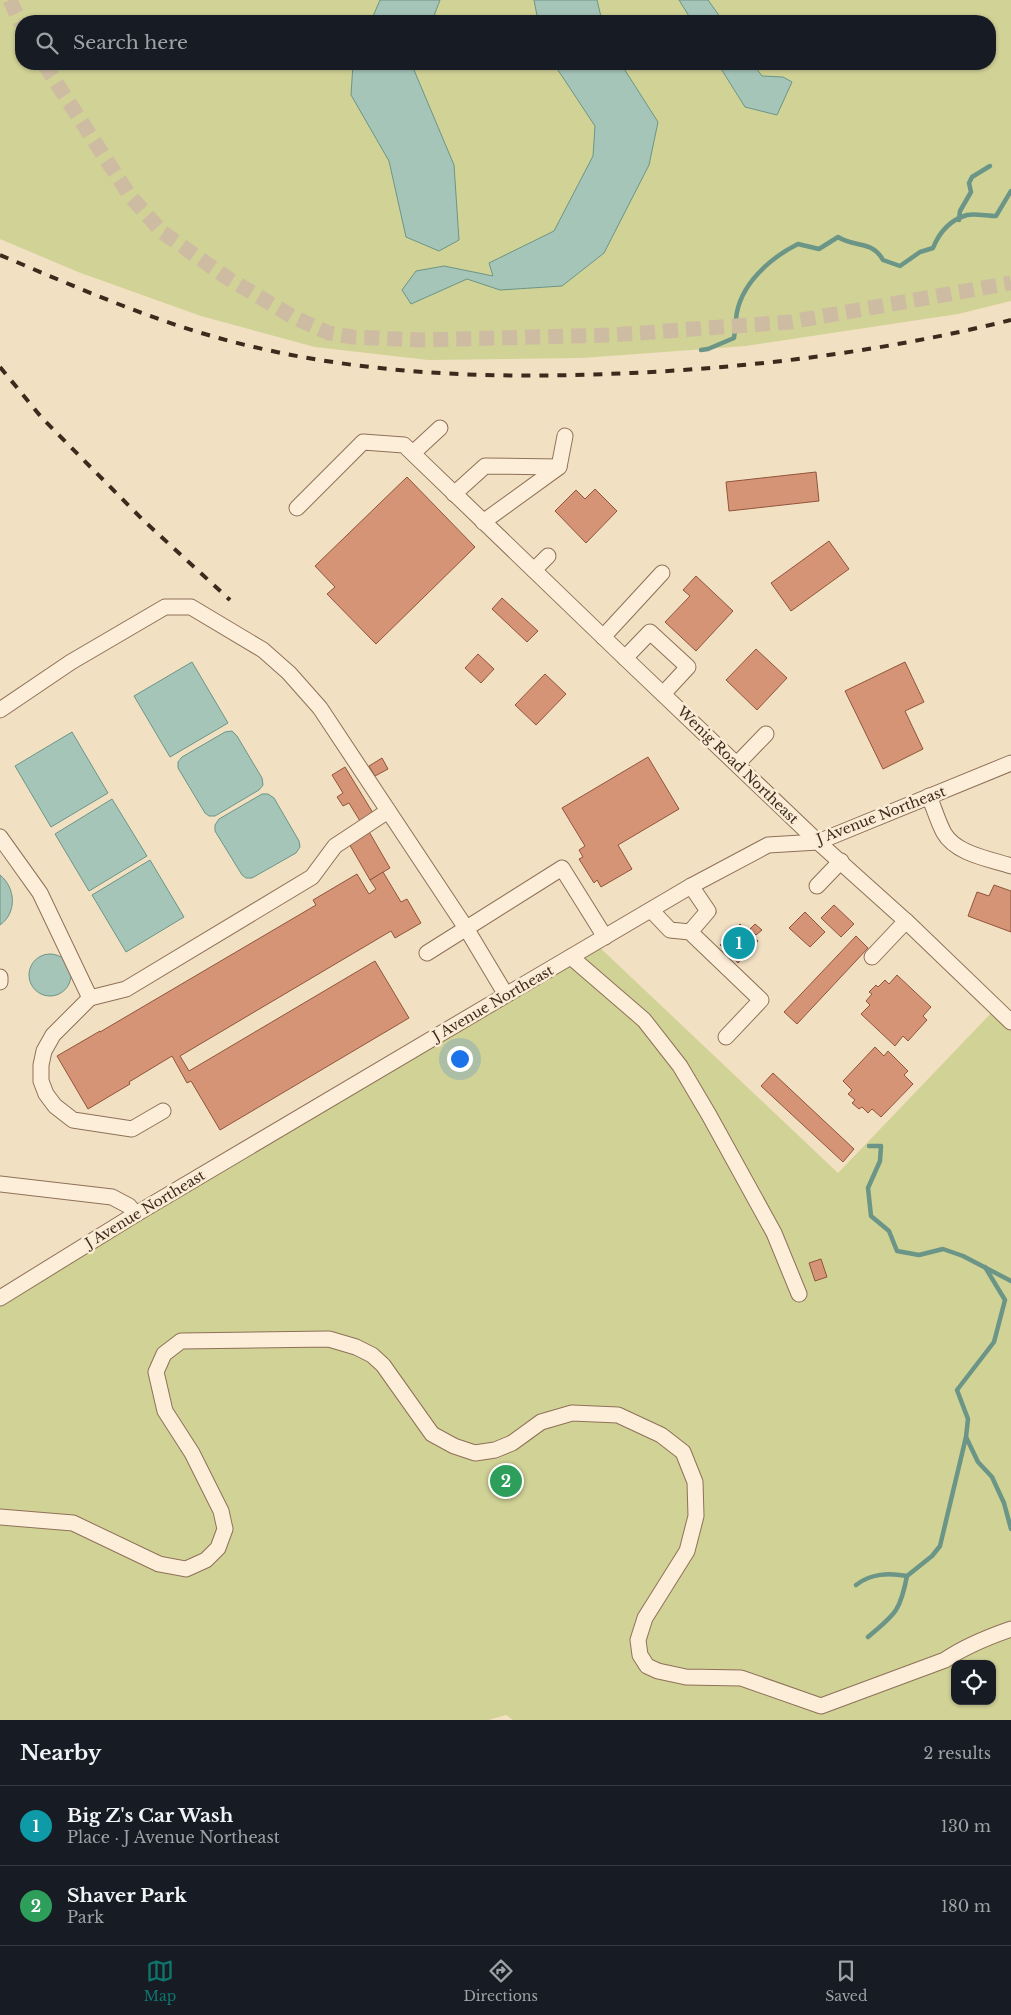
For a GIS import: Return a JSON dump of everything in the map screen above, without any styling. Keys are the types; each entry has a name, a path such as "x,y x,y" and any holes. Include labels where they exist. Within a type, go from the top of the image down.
{"street":[{"path":"297,508 363,442 404,445 413,453 440,428"},
{"path":"485,524 559,467 565,436"},
{"name":"Wenig Road Northeast","path":"413,453 818,842 906,921 1011,1022"},
{"path":"454,494 485,466 559,467"},
{"path":"534,570 548,556"},
{"path":"603,637 662,573"},
{"path":"0,710 72,662 165,607 191,607 263,650 289,673 320,708 466,928 506,995"},
{"path":"625,658 650,632 688,667 663,694"},
{"path":"737,764 766,734"},
{"name":"J Avenue Northeast","path":"0,1298 136,1214 570,957 691,886 768,845 818,842 1011,763"},
{"path":"929,796 945,835 955,844 966,851 1011,866"},
{"path":"163,1111 132,1129 72,1120 54,1106 46,1094 41,1081 41,1065 44,1051 53,1035 90,998 126,989 312,877 335,846 388,811"},
{"path":"0,836 40,894 90,998"},
{"path":"817,886 841,861"},
{"path":"427,953 562,868 605,937"},
{"path":"690,932 708,911 691,886"},
{"path":"651,910 670,930 690,932 761,1000 726,1037"},
{"path":"872,957 906,921"},
{"path":"570,957 644,1020 680,1066 774,1233 799,1294"},
{"path":"0,977 0,982"},
{"path":"0,1184 112,1197 129,1206 136,1214"},
{"path":"0,1517 73,1523 160,1564 186,1569 206,1560 218,1548 225,1529 221,1511 192,1453 165,1411 156,1372 164,1354 181,1341 330,1339 356,1347 372,1355 383,1365 432,1434 454,1446 475,1453 495,1450 512,1443 541,1422 572,1413 618,1415 661,1435 683,1452 696,1482 696,1516 687,1550 645,1618 638,1640 640,1656 647,1666 652,1669 686,1677 741,1678 821,1706 945,1660 954,1653 1011,1629"}],"green space":[{"path":"0,0 1011,0 1011,301 958,314 746,346 582,358 428,360 315,347 201,316 78,272 0,239"},
{"path":"595,943 838,1173 996,1008 1011,1022 1011,1720 513,1720 506,1715 489,1720 0,1720 0,1298"}],"shaded area":[{"path":"380,0 440,0 434,15 374,15"},
{"path":"534,0 597,0 601,15 537,15"},
{"path":"679,0 708,0 719,15 688,15"},
{"path":"353,70 414,70 454,165 459,240 439,251 406,237 389,161 351,95"},
{"path":"558,70 625,70 658,122 649,165 604,253 562,286 500,290 467,279 411,304 402,290 416,271 444,266 493,276 489,263 554,231 593,156 595,126"},
{"path":"722,70 758,70 762,76 783,77 792,82 777,115 745,107"},
{"path":"192,662 228,723 170,757 134,696"},
{"path":"232,731 237,736 262,778 263,785 259,790 215,816 209,816 205,813 178,768 178,762 182,757 225,732"},
{"path":"72,732 108,793 51,827 15,766"},
{"path":"262,794 268,794 274,798 299,841 300,847 296,853 252,878 246,878 242,875 215,831 215,825 219,819"},
{"path":"112,799 147,856 89,891 55,834"},
{"path":"150,860 184,917 126,952 92,895"},
{"path":"0,875 12,893 12,907 6,920 0,925"},
{"path":"50,954 65,960 71,975 65,990 50,996 35,990 29,975 35,960"}],"building":[{"path":"816,472 819,501 729,511 726,482"},
{"path":"407,477 475,547 376,644 327,594 335,587 315,566"},
{"path":"595,489 617,511 586,543 555,511 576,490 585,499"},
{"path":"829,541 849,569 791,611 771,583"},
{"path":"696,576 733,611 696,651 665,622 690,596 683,590"},
{"path":"502,598 538,631 527,642 492,609"},
{"path":"756,649 787,678 757,710 726,680"},
{"path":"478,654 494,669 481,683 465,668"},
{"path":"905,662 924,702 905,711 923,749 883,769 845,691"},
{"path":"545,674 566,694 536,725 515,705"},
{"path":"648,757 679,809 618,845 632,869 601,887 597,880 594,883 579,859 583,857 579,850 585,846 562,808"},
{"path":"382,758 388,769 375,776 369,766"},
{"path":"345,767 373,813 360,821 349,803 343,806 337,797 343,793 332,775"},
{"path":"368,830 390,868 370,880 348,842"},
{"path":"383,872 401,902 407,899 421,923 395,938 391,931 180,1056 189,1071 375,961 409,1018 220,1130 191,1081 187,1083 172,1056 88,1109 57,1056 316,905 313,900 357,874 369,894 376,889 370,880"},
{"path":"994,885 1011,891 1011,932 968,916 977,892 989,896"},
{"path":"834,905 854,924 841,937 821,918"},
{"path":"805,912 825,932 810,947 789,928"},
{"path":"740,924 758,941 738,963 720,945"},
{"path":"755,924 762,930 756,935 750,929"},
{"path":"856,936 868,948 797,1024 784,1012"},
{"path":"897,975 931,1007 923,1016 927,1020 908,1041 903,1036 895,1046 861,1014 870,1005 866,1001 872,994 869,992 885,980 889,984"},
{"path":"875,1047 884,1056 888,1051 908,1071 904,1075 913,1084 881,1117 872,1109 868,1113 862,1107 859,1109 852,1103 855,1100 848,1094 852,1090 843,1081"},
{"path":"773,1073 854,1149 843,1162 761,1086"},
{"path":"821,1259 827,1277 815,1281 809,1263"}],"waterway":[{"path":"959,220 960,211 971,192 969,183 972,177 990,166"},
{"path":"736,319 743,295 758,274 777,257 798,244 819,249 838,237 868,247 879,254 883,260 900,266 920,252 933,248 938,237 955,220 974,214 996,216 1011,191"},
{"path":"701,350 734,338 735,330"},
{"path":"869,1146 881,1146 880,1161 868,1188 871,1216 889,1231 897,1251 919,1255 943,1249 963,1256 1011,1281"},
{"path":"985,1267 1005,1300 994,1342 957,1390 968,1419 966,1437 978,1462 992,1477 1004,1503 1011,1529"},
{"path":"868,1637 890,1617 899,1605 907,1576 932,1556 940,1546 966,1437"},
{"path":"856,1585 874,1576 894,1574 907,1576"}],"tunnel":[{"path":"10,0 17,15"},
{"path":"48,70 130,196 162,232 226,277 293,317 329,333 353,337 420,340 612,335 790,322 1011,283"}],"railway":[{"path":"0,255 125,307 221,339 301,357 394,370 536,376 727,367 870,349 917,341 1011,320"},
{"path":"0,367 42,418 143,520 230,600"}],"place":[{"name":"Big Z's Car Wash","path":"739,943"},
{"name":"Shaver Park","path":"506,1481"}]}
